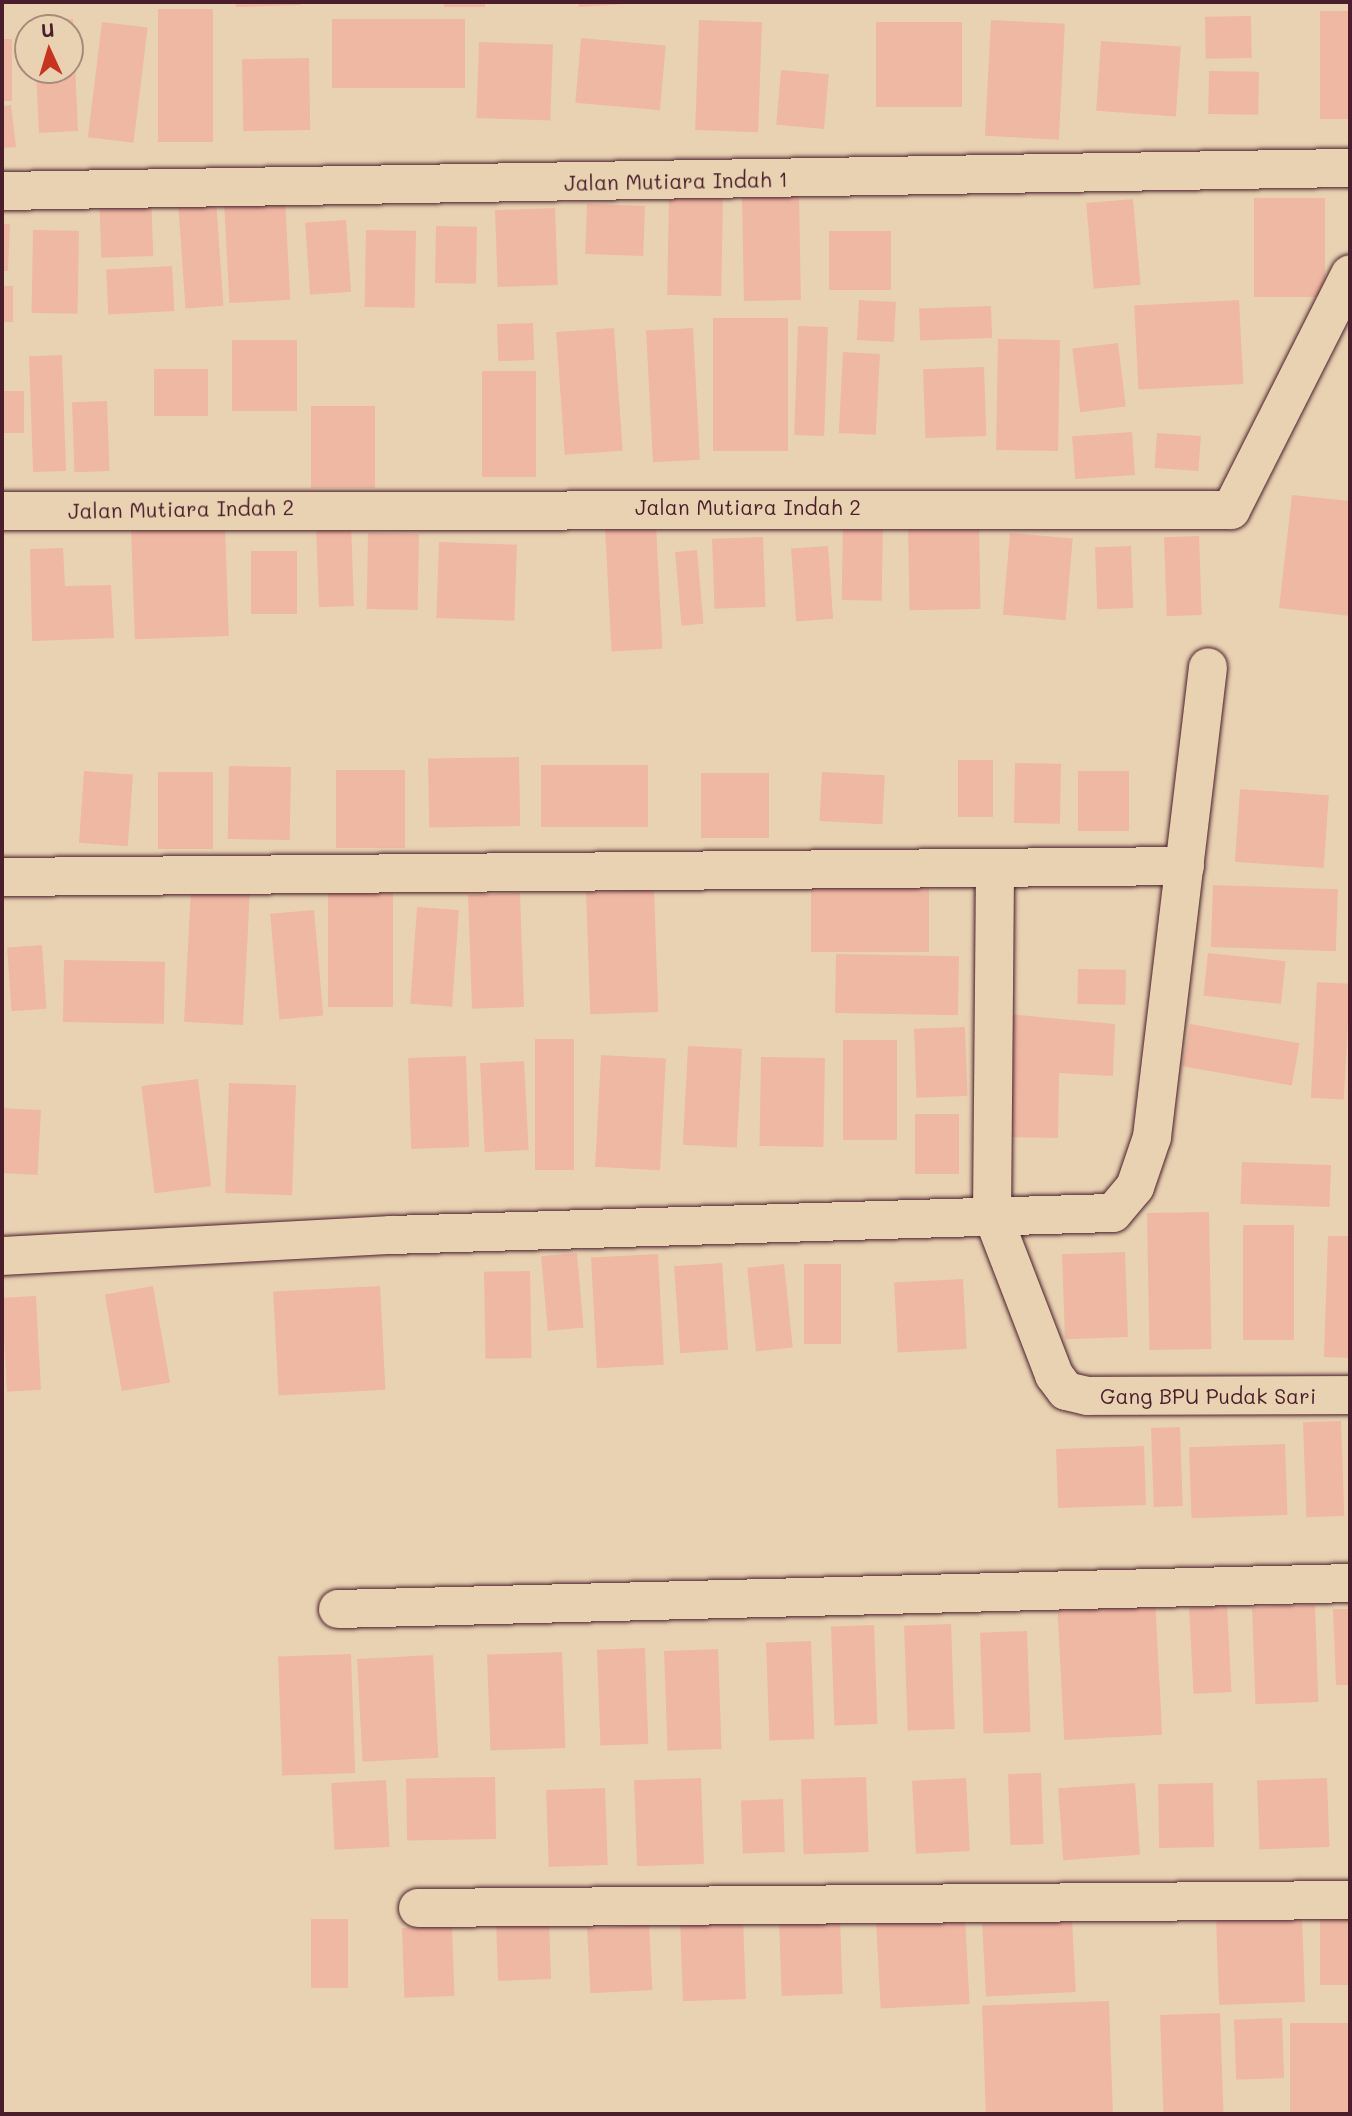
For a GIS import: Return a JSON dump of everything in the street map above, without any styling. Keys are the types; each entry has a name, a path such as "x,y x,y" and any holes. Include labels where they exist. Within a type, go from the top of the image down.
{"street":[{"name":"Jalan Mutiara Indah 1","path":"2,191 1350,168"},
{"name":"Jalan Mutiara Indah 2","path":"2,511 1231,509 1350,274"},
{"path":"2,1256 992,1214 1106,1215 1122,1208 1135,1187 1152,1137 1208,667"},
{"path":"2,877 995,871 1185,866"},
{"path":"992,1214 995,871"},
{"name":"Gang BPU Pudak Sari","path":"992,1214 1054,1375 1066,1391 1350,1395"},
{"path":"338,1609 1350,1583"},
{"path":"418,1908 1350,1900"}],"building":[{"path":"235,2 301,2 301,5 236,7"},
{"path":"444,2 485,2 485,7 444,7"},
{"path":"578,2 627,2 627,4 579,7"},
{"path":"158,9 213,9 213,142 158,142"},
{"path":"1320,11 1350,11 1350,119 1320,119"},
{"path":"1251,16 1252,58 1206,59 1205,17"},
{"path":"332,19 465,19 465,88 332,88"},
{"path":"699,20 762,22 758,132 695,130"},
{"path":"991,20 1065,24 1059,140 985,136"},
{"path":"102,22 148,28 134,143 88,137"},
{"path":"876,22 962,22 962,107 876,107"},
{"path":"581,38 666,45 660,110 575,103"},
{"path":"2,39 12,39 12,101 2,101"},
{"path":"1101,41 1181,47 1176,116 1096,111"},
{"path":"479,42 553,45 550,121 476,118"},
{"path":"309,58 310,130 243,131 242,59"},
{"path":"781,70 829,74 824,129 776,125"},
{"path":"1209,71 1259,72 1258,115 1208,114"},
{"path":"37,84 76,84 78,131 39,133"},
{"path":"11,105 16,147 2,148 2,106"},
{"path":"151,191 153,256 101,258 99,193"},
{"path":"669,193 723,194 721,296 667,295"},
{"path":"799,193 801,300 744,301 742,194"},
{"path":"1254,198 1325,198 1325,297 1254,297"},
{"path":"285,199 290,300 229,303 224,202"},
{"path":"1133,199 1140,285 1094,289 1086,203"},
{"path":"216,200 223,306 185,308 178,203"},
{"path":"587,204 645,206 643,256 585,254"},
{"path":"555,208 558,285 498,287 495,210"},
{"path":"346,220 351,292 310,295 305,223"},
{"path":"2,224 10,224 8,271 2,271"},
{"path":"436,226 477,227 476,284 435,283"},
{"path":"33,230 79,231 78,314 32,313"},
{"path":"366,230 416,231 415,308 365,307"},
{"path":"829,231 891,231 891,290 829,290"},
{"path":"172,266 174,311 108,314 106,269"},
{"path":"2,286 13,286 13,322 2,322"},
{"path":"859,300 896,302 894,342 857,340"},
{"path":"1239,300 1243,384 1139,389 1134,305"},
{"path":"991,306 992,338 920,340 919,309"},
{"path":"713,318 788,318 788,451 713,451"},
{"path":"533,323 534,360 498,361 497,324"},
{"path":"798,326 828,327 824,436 794,435"},
{"path":"614,328 623,451 565,455 556,332"},
{"path":"693,328 700,460 653,462 646,330"},
{"path":"998,339 1060,340 1058,451 996,450"},
{"path":"232,340 297,340 297,411 232,411"},
{"path":"1118,343 1126,407 1080,412 1072,349"},
{"path":"843,352 880,354 876,435 839,433"},
{"path":"62,355 66,471 33,472 29,356"},
{"path":"984,367 986,436 925,438 923,369"},
{"path":"154,369 208,369 208,416 154,416"},
{"path":"482,371 536,371 536,477 482,477"},
{"path":"2,391 24,391 24,433 2,433"},
{"path":"107,401 109,471 74,472 72,402"},
{"path":"311,406 375,406 375,488 311,488"},
{"path":"1132,432 1135,475 1075,479 1072,436"},
{"path":"1157,433 1201,436 1198,471 1155,468"},
{"path":"1292,495 1350,501 1350,616 1279,608"},
{"path":"351,522 354,606 319,607 316,523"},
{"path":"843,522 883,523 882,601 842,600"},
{"path":"979,523 981,609 910,610 908,524"},
{"path":"656,526 662,649 612,652 605,529"},
{"path":"225,527 229,636 135,639 131,530"},
{"path":"368,533 419,534 418,610 367,609"},
{"path":"1010,533 1073,538 1066,620 1003,615"},
{"path":"1199,536 1202,615 1167,616 1164,537"},
{"path":"763,537 765,607 714,609 712,539"},
{"path":"439,542 517,545 514,621 436,618"},
{"path":"828,546 833,619 796,621 791,549"},
{"path":"1131,546 1133,608 1097,609 1095,547"},
{"path":"63,548 65,586 111,585 114,638 32,641 30,549"},
{"path":"697,550 703,624 682,626 675,552"},
{"path":"251,551 297,551 297,614 251,614"},
{"path":"519,757 520,826 429,828 428,759"},
{"path":"958,760 993,760 993,817 958,817"},
{"path":"1015,763 1061,764 1060,824 1014,823"},
{"path":"541,765 648,765 648,827 541,827"},
{"path":"229,766 291,767 290,840 228,839"},
{"path":"336,770 405,770 405,848 336,848"},
{"path":"84,771 133,774 128,846 79,843"},
{"path":"1078,771 1129,771 1129,831 1078,831"},
{"path":"158,772 213,772 213,849 158,849"},
{"path":"822,772 885,775 882,824 819,821"},
{"path":"701,773 769,773 769,838 701,838"},
{"path":"1240,789 1329,795 1324,868 1235,862"},
{"path":"811,885 929,885 929,952 811,952"},
{"path":"1213,885 1338,889 1336,951 1211,947"},
{"path":"191,889 250,892 243,1025 184,1022"},
{"path":"654,890 658,1012 590,1014 586,892"},
{"path":"328,893 393,893 393,1007 328,1007"},
{"path":"520,893 524,1007 472,1009 468,895"},
{"path":"417,907 459,910 452,1007 410,1004"},
{"path":"314,910 323,1016 279,1019 270,914"},
{"path":"42,945 46,1009 12,1011 7,947"},
{"path":"1208,953 1286,961 1281,1004 1204,996"},
{"path":"836,954 959,956 958,1015 835,1013"},
{"path":"64,960 165,962 164,1024 63,1022"},
{"path":"1078,969 1126,970 1125,1005 1077,1004"},
{"path":"1317,982 1350,984 1344,1100 1311,1098"},
{"path":"1008,1014 1115,1024 1113,1076 1059,1073 1058,1138 1005,1137"},
{"path":"1190,1024 1299,1043 1292,1086 1183,1066"},
{"path":"965,1027 967,1096 916,1098 914,1029"},
{"path":"535,1039 574,1039 574,1170 535,1170"},
{"path":"843,1040 897,1040 897,1140 843,1140"},
{"path":"688,1046 742,1049 737,1148 683,1145"},
{"path":"601,1055 666,1058 660,1170 595,1167"},
{"path":"466,1056 469,1147 411,1149 408,1058"},
{"path":"761,1057 825,1058 823,1147 759,1146"},
{"path":"524,1061 529,1150 485,1152 480,1063"},
{"path":"198,1079 211,1186 155,1193 141,1086"},
{"path":"229,1083 296,1085 292,1195 225,1193"},
{"path":"2,1108 41,1110 38,1175 2,1173"},
{"path":"915,1114 959,1114 959,1174 915,1174"},
{"path":"1242,1162 1331,1165 1329,1207 1241,1204"},
{"path":"1209,1212 1211,1349 1149,1350 1147,1213"},
{"path":"1243,1225 1294,1225 1294,1340 1243,1340"},
{"path":"1328,1236 1350,1236 1350,1358 1324,1357"},
{"path":"1125,1252 1128,1337 1065,1339 1062,1254"},
{"path":"577,1253 584,1328 548,1331 541,1256"},
{"path":"658,1254 664,1365 597,1368 591,1258"},
{"path":"722,1263 728,1350 680,1353 674,1266"},
{"path":"784,1264 793,1348 756,1351 747,1268"},
{"path":"804,1264 841,1264 841,1344 804,1344"},
{"path":"530,1271 532,1358 486,1359 484,1272"},
{"path":"963,1279 967,1349 898,1353 894,1283"},
{"path":"153,1286 170,1383 122,1391 105,1295"},
{"path":"380,1286 385,1390 279,1395 273,1292"},
{"path":"36,1296 41,1390 7,1392 2,1298"},
{"path":"1341,1421 1344,1516 1306,1517 1303,1422"},
{"path":"1180,1427 1183,1506 1154,1507 1151,1428"},
{"path":"1285,1444 1287,1515 1192,1518 1189,1447"},
{"path":"1144,1446 1146,1505 1058,1508 1056,1449"},
{"path":"1155,1598 1162,1735 1064,1740 1057,1603"},
{"path":"1315,1605 1318,1702 1255,1704 1252,1607"},
{"path":"1227,1606 1232,1692 1194,1694 1189,1608"},
{"path":"1333,1609 1350,1609 1350,1685 1336,1685"},
{"path":"951,1624 955,1729 908,1731 904,1626"},
{"path":"874,1625 877,1724 834,1725 831,1627"},
{"path":"1027,1631 1031,1732 984,1734 980,1633"},
{"path":"811,1641 814,1739 769,1741 766,1643"},
{"path":"645,1648 648,1744 600,1746 597,1650"},
{"path":"718,1649 721,1749 668,1751 664,1651"},
{"path":"562,1652 565,1748 490,1751 487,1655"},
{"path":"351,1654 355,1773 282,1775 278,1657"},
{"path":"433,1655 438,1758 362,1762 357,1659"},
{"path":"1041,1773 1043,1844 1010,1845 1008,1774"},
{"path":"495,1777 496,1839 407,1841 406,1779"},
{"path":"866,1777 869,1852 804,1854 801,1779"},
{"path":"701,1778 704,1864 637,1866 634,1780"},
{"path":"966,1778 970,1851 916,1854 912,1781"},
{"path":"1327,1778 1329,1847 1259,1849 1257,1780"},
{"path":"386,1780 390,1847 335,1850 331,1783"},
{"path":"1135,1783 1140,1855 1063,1860 1058,1788"},
{"path":"1213,1783 1214,1847 1159,1848 1158,1784"},
{"path":"605,1788 608,1865 549,1867 546,1790"},
{"path":"783,1799 785,1852 743,1853 741,1800"},
{"path":"1320,1907 1350,1907 1350,1985 1320,1985"},
{"path":"1302,1915 1305,2002 1219,2005 1216,1918"},
{"path":"743,1916 746,1999 683,2001 680,1918"},
{"path":"965,1917 970,2004 881,2009 876,1922"},
{"path":"840,1918 843,1994 782,1996 779,1920"},
{"path":"311,1919 348,1919 348,1988 311,1988"},
{"path":"549,1919 551,1979 498,1981 496,1921"},
{"path":"1072,1919 1076,1992 986,1997 982,1924"},
{"path":"649,1925 652,1990 590,1993 587,1928"},
{"path":"452,1926 454,1996 404,1998 402,1928"},
{"path":"1109,2001 1113,2114 986,2114 982,2005"},
{"path":"1220,2013 1224,2114 1163,2114 1160,2015"},
{"path":"1282,2018 1284,2078 1236,2080 1234,2020"},
{"path":"1290,2023 1350,2023 1350,2114 1290,2114"}]}
